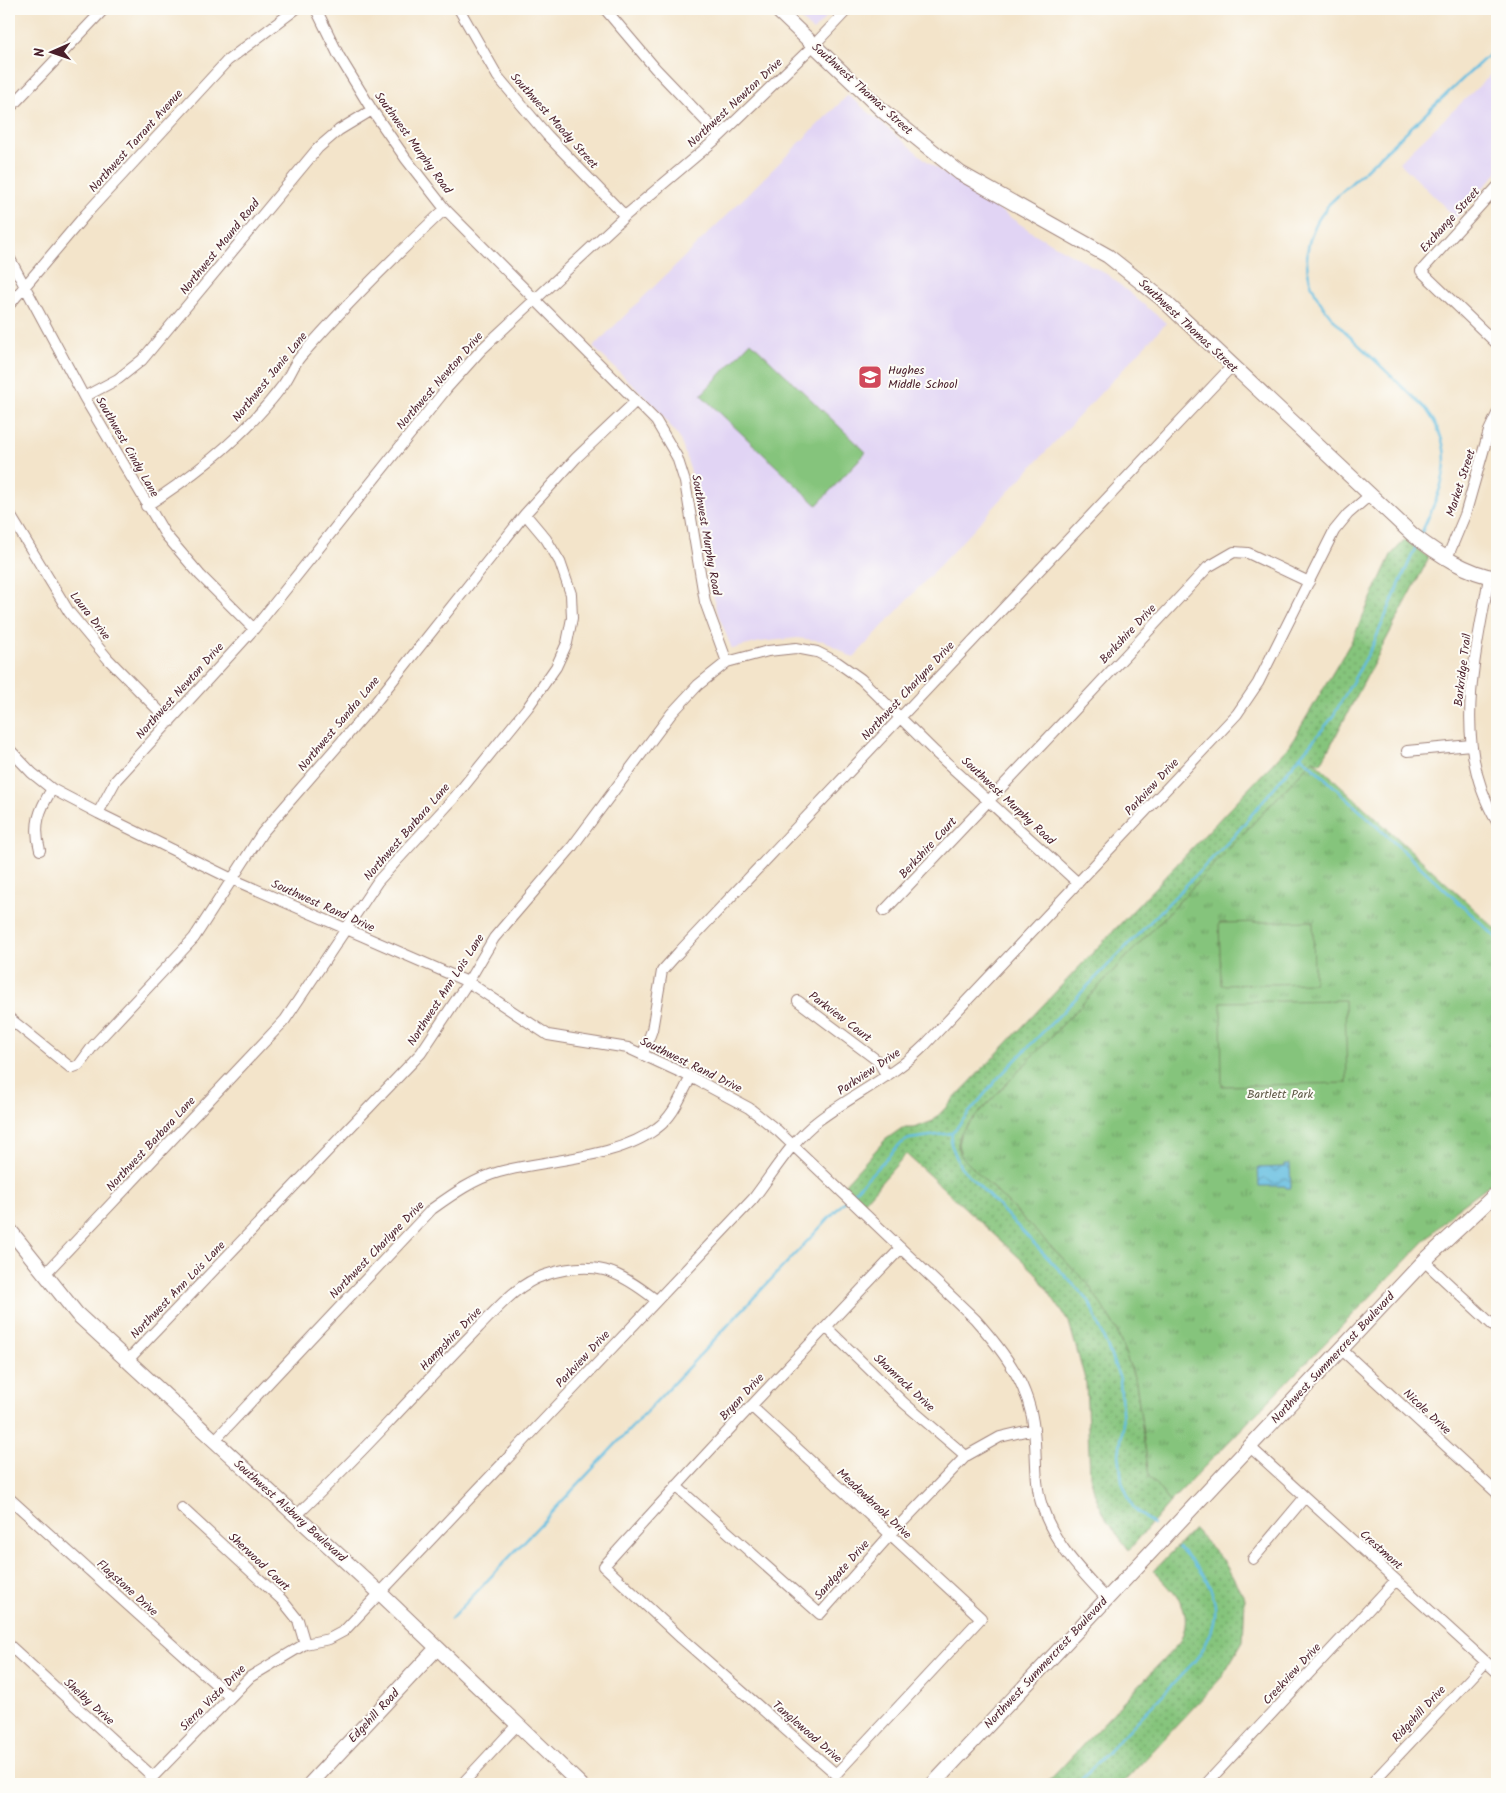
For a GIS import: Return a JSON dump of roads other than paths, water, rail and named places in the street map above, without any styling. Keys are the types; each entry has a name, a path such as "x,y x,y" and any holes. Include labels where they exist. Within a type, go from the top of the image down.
{"street":[{"path":"9,109 104,9"},
{"name":"Northwest Tarrant Avenue","path":"9,306 86,214 227,61 296,9"},
{"name":"Southwest Murphy Road","path":"316,9 339,56 372,110 406,159 445,209 656,421 677,457 685,482 705,602 727,662 768,651 796,648 817,652 836,662 861,679 935,752 990,800 1078,883"},
{"name":"Southwest Moody Street","path":"459,9 498,77 547,135 625,216"},
{"path":"605,9 656,68 720,136"},
{"name":"Southwest Thomas Street","path":"776,9 883,111 932,152 960,173 1000,198 1108,256 1161,298 1430,549 1463,567 1493,577"},
{"name":"Northwest Newton Drive","path":"98,813 116,780 254,629 447,388 482,349 533,299 625,216 720,136 814,46 848,9"},
{"name":"Northwest Mound Road","path":"84,397 118,379 142,360 313,153 339,130 372,110"},
{"name":"Exchange Street","path":"1497,187 1421,271 1497,344"},
{"name":"Northwest Janie Lane","path":"146,506 179,485 245,430 284,385 299,358 365,284 445,209"},
{"name":"Southwest Cindy Lane","path":"9,257 84,397 146,506 165,534 200,575 254,629"},
{"name":"Northwest Charlyne Drive","path":"643,1054 652,1030 662,971 1232,366"},
{"name":"Northwest Sandra Lane","path":"9,1018 71,1068 79,1065 93,1046 194,938 262,833 375,703 525,514 576,458 636,401"},
{"name":"Market Street","path":"1447,558 1465,515 1489,431 1497,414"},
{"name":"Parkview Drive","path":"380,1594 753,1199 804,1133 819,1120 909,1061 1237,714 1258,683 1334,531 1348,514 1370,495"},
{"name":"Laura Drive","path":"9,513 69,612 108,659 170,722"},
{"name":"Northwest Barbara Lane","path":"45,1274 285,1020 344,929 378,881 455,797 556,668 567,644 572,618 571,594 560,562 546,539 525,514"},
{"name":"Berkshire Drive","path":"990,800 1208,567 1234,552 1248,553 1309,582"},
{"name":"Barkridge Trail","path":"1493,577 1470,698 1473,764 1488,807 1497,822"},
{"name":"Northwest Ann Lois Lane","path":"127,1361 421,1053 468,982 494,938 572,848 671,714 698,685 727,662"},
{"path":"1407,751 1471,745"},
{"name":"Southwest Rand Drive","path":"9,749 32,773 52,789 232,879 468,982 548,1035 612,1045 643,1054 691,1077 762,1117 975,1318 1003,1350 1020,1380 1030,1408 1034,1429 1041,1505 1055,1538 1078,1570 1106,1598"},
{"path":"40,850 36,836 37,815 52,789"},
{"name":"Berkshire Court","path":"884,912 990,800"},
{"name":"Parkview Court","path":"798,1001 878,1061 887,1076"},
{"name":"Northwest Charlyne Drive","path":"214,1441 432,1209 475,1181 498,1173 596,1152 642,1138 658,1128 671,1114 691,1077"},
{"name":"Northwest Summercrest Boulevard","path":"933,1784 1424,1260 1497,1193"},
{"name":"Southwest Alsbury Boulevard","path":"9,1229 77,1314 380,1594 580,1784"},
{"name":"Bryan Drive","path":"604,1566 676,1486 901,1248"},
{"path":"1424,1260 1497,1329"},
{"name":"Hampshire Drive","path":"296,1516 354,1459 458,1348 510,1296 525,1284 544,1275 568,1269 604,1268 631,1279 656,1300"},
{"name":"Shamrock Drive","path":"826,1326 904,1403 966,1456"},
{"name":"Nicole Drive","path":"1341,1349 1497,1494"},
{"name":"Meadowbrook Drive","path":"751,1406 981,1618"},
{"name":"Sandgate Drive","path":"676,1486 820,1614 890,1535 966,1456 1000,1437 1034,1429"},
{"name":"Crestmont","path":"1249,1446 1497,1672"},
{"path":"1252,1559 1305,1497"},
{"name":"Flagstone Drive","path":"9,1498 229,1696"},
{"name":"Sherwood Court","path":"182,1508 282,1600 298,1620 304,1644"},
{"name":"Tanglewood Drive","path":"604,1566 681,1638 836,1774 981,1618"},
{"name":"Creekview Drive","path":"1206,1784 1396,1580"},
{"name":"Sierra Vista Drive","path":"149,1780 213,1715 229,1696 250,1677 304,1644 329,1639 344,1631 380,1594"},
{"name":"Shelby Drive","path":"9,1645 149,1780"},
{"name":"Edgehill Road","path":"310,1784 437,1648"},
{"name":"Ridgehill Drive","path":"1371,1784 1486,1662"},
{"path":"462,1784 517,1725"}],"water":[{"path":"1285,1164 1290,1164 1291,1188 1286,1188 1285,1186 1259,1186 1258,1168 1285,1167"}],"waterway":[{"path":"1421,534 1441,486 1445,457 1443,442 1426,409 1349,335 1325,309 1310,279 1307,263 1308,245 1316,223 1329,204 1497,47"},
{"path":"1153,1525 1133,1507 1122,1482 1119,1454 1123,1427 1120,1379 1089,1301 960,1166 951,1144 952,1133 999,1077 1233,837 1332,718 1372,647 1417,544"},
{"path":"1301,756 1497,938"},
{"path":"850,1196 900,1144 909,1139 952,1133"},
{"path":"451,1619 846,1200"},
{"path":"1077,1784 1193,1663 1212,1631 1215,1616 1214,1602 1210,1589 1203,1575 1179,1548"}],"place":[{"name":"Hughes Middle School","path":"870,377"}],"park label":[{"name":"Bartlett Park","path":"1280,1094"}]}
